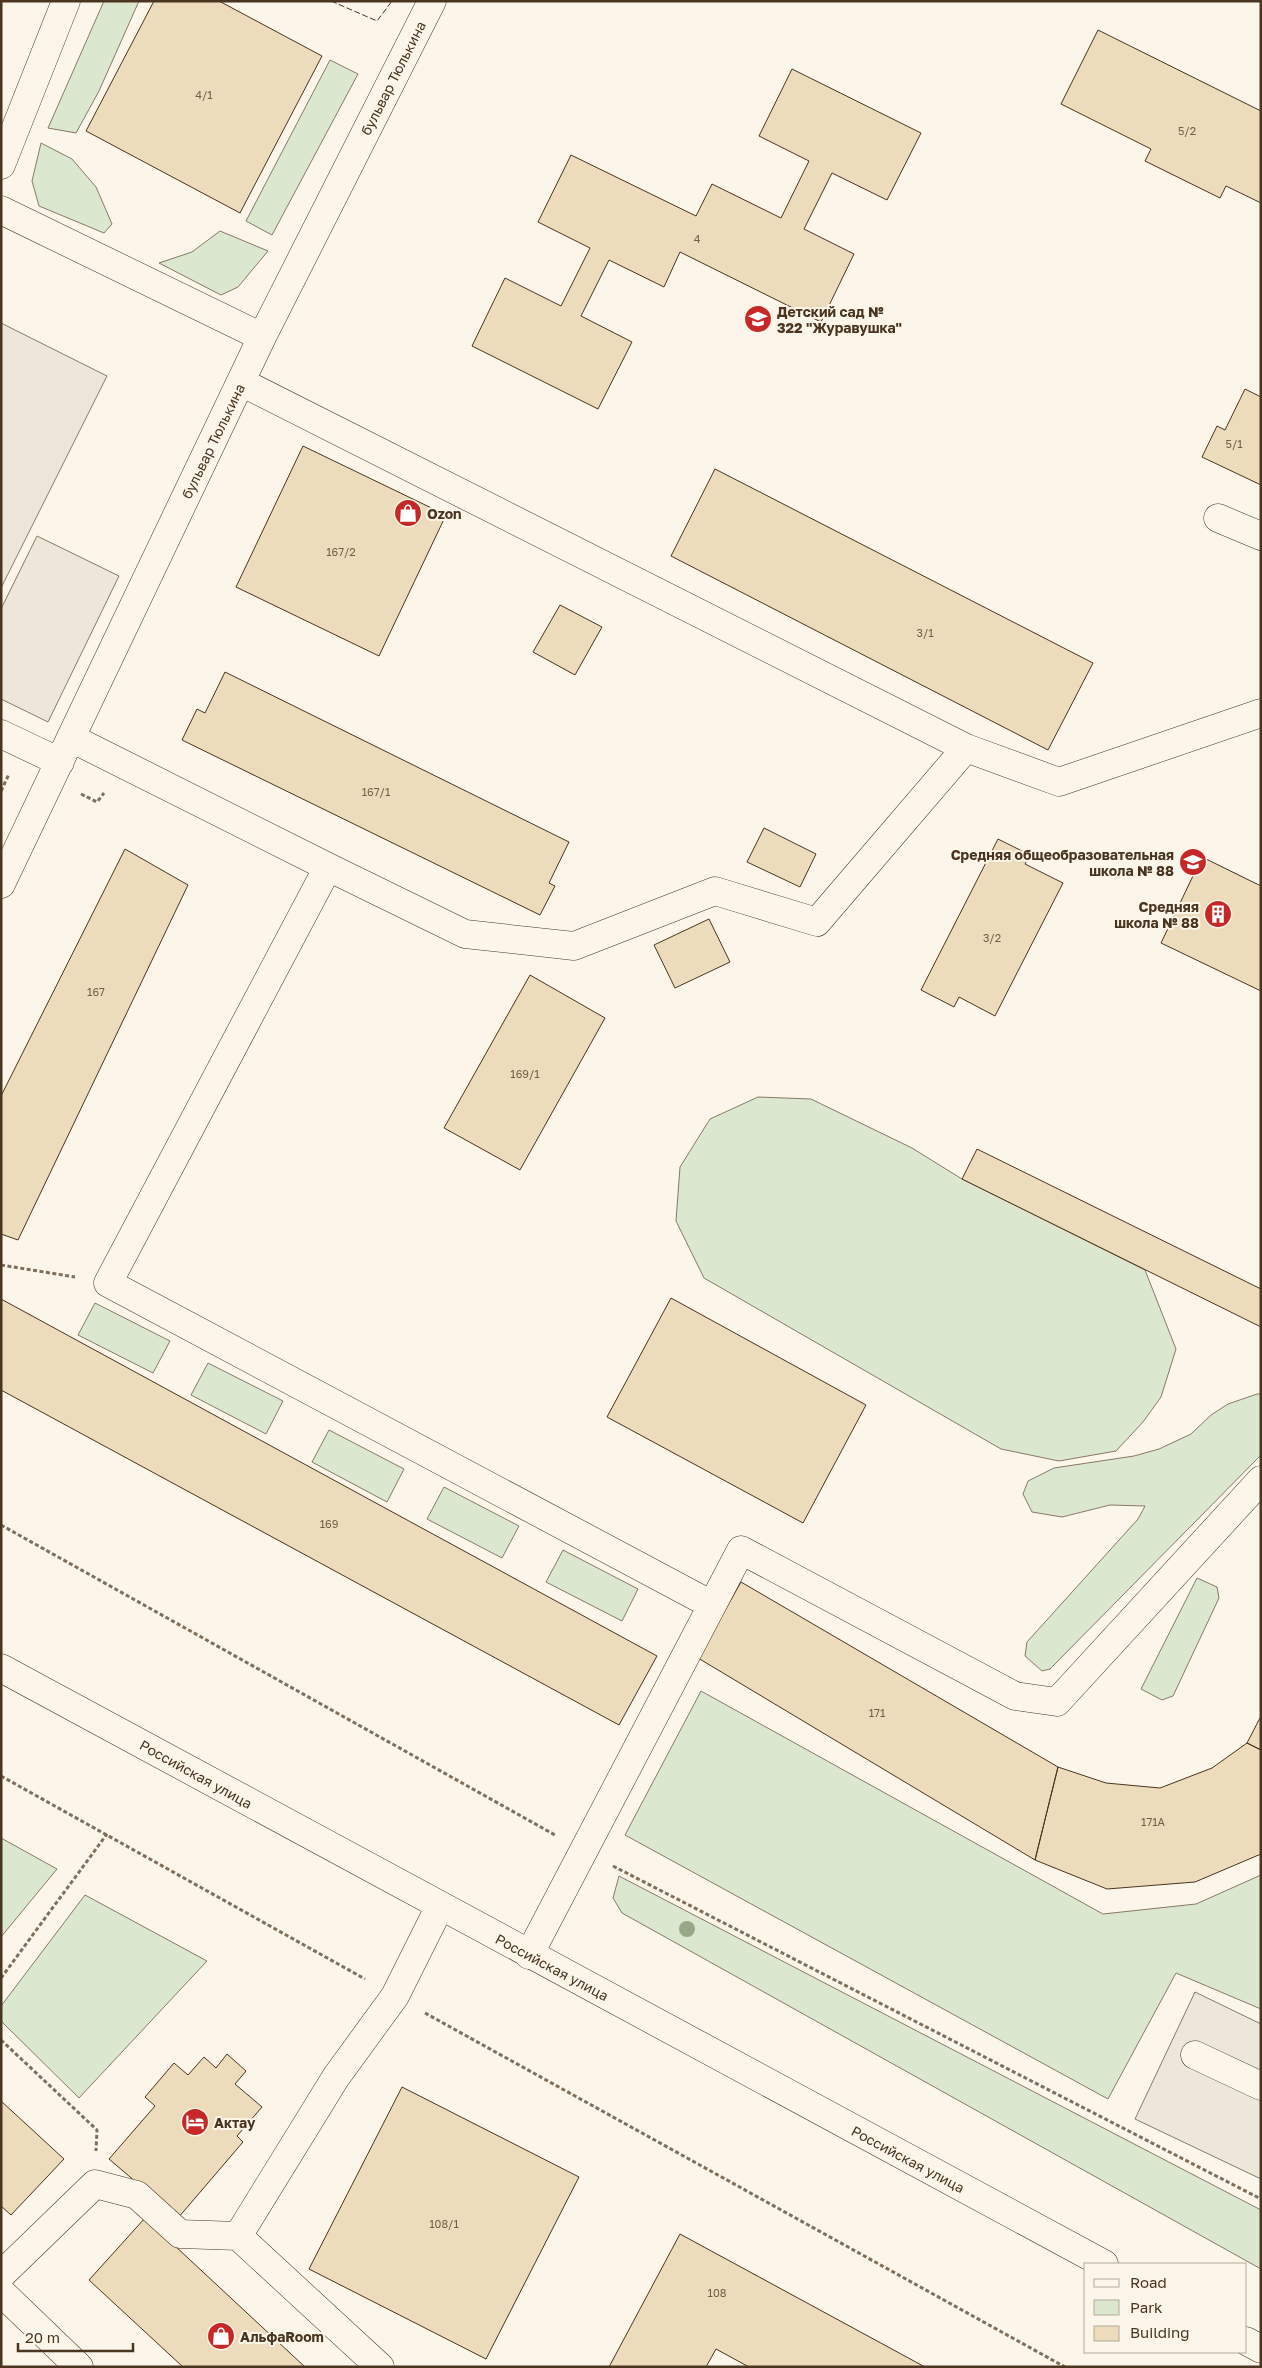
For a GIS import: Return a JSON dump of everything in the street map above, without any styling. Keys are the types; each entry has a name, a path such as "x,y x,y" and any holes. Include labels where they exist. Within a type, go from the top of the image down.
{"main road":[{"path":"1,165 66,1"},
{"name":"бульвар Тюлькина","path":"1,884 262,337 432,1"},
{"path":"1,210 262,337"},
{"path":"241,382 966,748 1059,782 1261,713"},
{"path":"1218,518 1261,536"},
{"path":"1,734 65,750 328,867 466,934 574,946 715,891 817,922 966,748"},
{"path":"328,867 108,1283 712,1605"},
{"path":"529,1955 741,1550 1015,1696 1057,1702 1261,1480"},
{"name":"Российская улица","path":"1,1668 1102,2263"},
{"path":"238,2236 336,2077 395,1996 440,1906"},
{"path":"1196,2055 1261,2086"},
{"path":"1,2275 95,2184 137,2196 180,2234 238,2236 380,2367"},
{"path":"1,2292 79,2367"},
{"path":"1247,2342 1261,2349"}],"path":[{"path":"1,1265 108,1283"},
{"path":"1,1525 584,1851 1261,2199"},
{"path":"1,1776 1065,2367"},
{"path":"1,1978 107,1834"},
{"path":"1,2040 97,2130"}],"green space":[{"path":"104,1 139,1 99,91 76,133 48,128"},
{"path":"330,60 358,74 272,235 246,221"},
{"path":"41,143 72,159 96,187 112,224 104,233 39,206 32,181"},
{"path":"220,231 268,251 238,287 221,295 159,263 192,252"},
{"path":"758,1097 811,1099 912,1148 962,1179 1145,1270 1176,1349 1161,1397 1143,1422 1116,1451 1059,1461 1001,1449 704,1278 676,1221 680,1167 710,1119"},
{"path":"95,1303 170,1341 153,1373 78,1335"},
{"path":"208,1363 283,1401 266,1434 191,1395"},
{"path":"1261,1394 1261,1455 1050,1669 1042,1671 1025,1656 1027,1642 1138,1519 1145,1506 1110,1505 1062,1517 1032,1512 1023,1494 1028,1481 1054,1468 1134,1456 1159,1449 1191,1434 1211,1415 1228,1404"},
{"path":"329,1430 404,1469 387,1502 312,1462"},
{"path":"444,1487 519,1526 502,1558 427,1519"},
{"path":"563,1550 638,1589 622,1621 546,1582"},
{"path":"1197,1578 1217,1587 1219,1598 1173,1696 1162,1700 1141,1689"},
{"path":"701,1691 1103,1914 1196,1904 1261,1875 1261,2009 1176,1973 1108,2099 625,1835"},
{"path":"1,1838 57,1869 1,1937"},
{"path":"619,1876 1261,2210 1261,2269 622,1913 613,1898"},
{"path":"85,1895 207,1961 79,2098 1,2021 1,2006"}],"shaded area":[{"path":"1,323 107,376 1,588"},
{"path":"37,536 119,576 48,722 1,699 1,609"},
{"path":"1195,1992 1261,2024 1261,2179 1135,2119"}],"building":[{"path":"154,1 219,1 322,56 240,213 86,131"},
{"path":"1098,30 1261,111 1261,203 1226,186 1220,198 1145,161 1151,149 1061,104"},
{"path":"792,69 921,133 887,200 832,173 804,229 854,254 821,322 680,252 664,287 609,260 581,316 632,342 598,409 472,346 505,278 561,306 590,248 538,222 571,155 696,216 712,184 781,218 809,161 759,136"},
{"path":"1245,389 1261,397 1261,485 1202,457 1217,426 1225,430"},
{"path":"303,446 446,515 379,656 236,587"},
{"path":"715,469 1093,663 1048,750 671,556"},
{"path":"560,605 602,627 575,675 533,652"},
{"path":"225,672 569,842 549,883 555,886 540,915 182,740 197,709 205,713"},
{"path":"764,828 816,854 800,887 747,862"},
{"path":"998,839 1030,855 1025,864 1063,883 995,1016 959,997 954,1007 921,990"},
{"path":"125,849 188,885 18,1240 1,1234 1,1096"},
{"name":"Средняя школа № 88","path":"1202,857 1261,886 1261,991 1161,943"},
{"path":"709,919 730,962 675,988 654,945"},
{"path":"530,975 605,1018 520,1170 444,1128"},
{"path":"977,1149 1261,1289 1261,1327 962,1179"},
{"path":"671,1298 866,1405 803,1523 607,1417"},
{"path":"1,1299 657,1656 619,1725 1,1390"},
{"path":"741,1582 1058,1767 1035,1860 698,1658"},
{"path":"1261,1716 1261,1750 1247,1743"},
{"path":"1247,1743 1261,1750 1261,1854 1195,1882 1107,1889 1035,1860 1058,1767 1106,1783 1160,1788 1212,1768"},
{"name":"Актау","path":"227,2054 246,2071 235,2084 262,2107 237,2136 243,2142 178,2218 109,2159 155,2106 145,2097 174,2063 188,2075 204,2057 216,2068"},
{"path":"402,2087 579,2177 486,2359 309,2269"},
{"path":"1,2101 64,2159 11,2215 1,2206"},
{"path":"145,2218 305,2367 183,2367 89,2280"},
{"path":"680,2234 925,2367 749,2367 716,2349 706,2367 609,2367"}],"fence":[{"path":"331,1 377,21 392,1"}],"place":[{"name":"Детский сад № 322 \"Журавушка\"","path":"758,319"},
{"name":"Ozon","path":"408,513"},
{"name":"Средняя общеобразовательная школа № 88","path":"1193,862"},
{"name":"Средняя школа № 88","path":"1218,914"},
{"name":"Актау","path":"195,2122"},
{"name":"АльфаRoom","path":"221,2336"}]}
